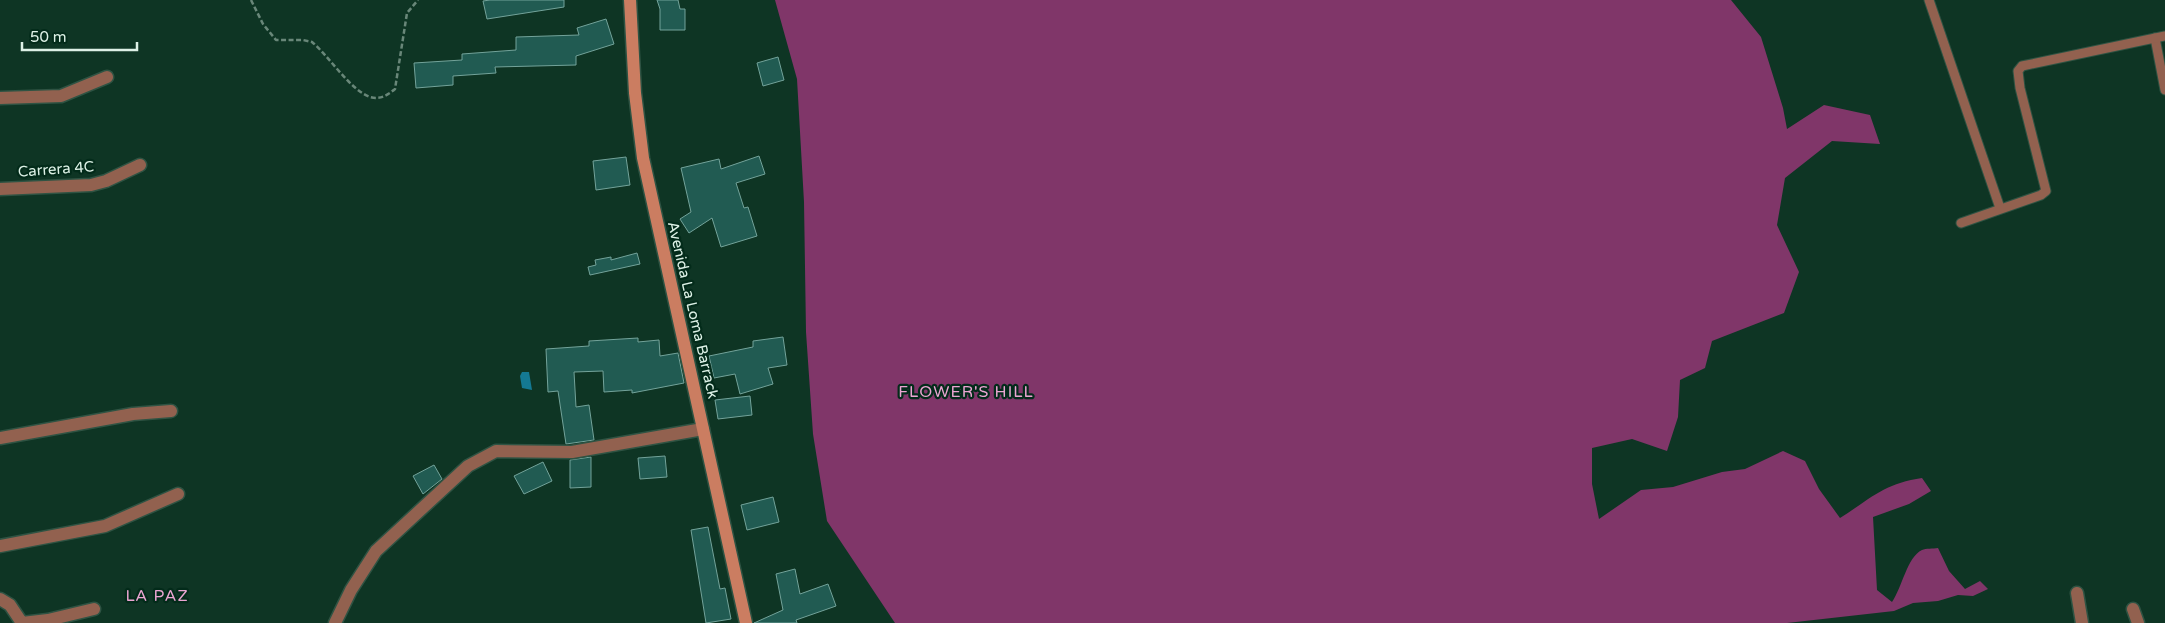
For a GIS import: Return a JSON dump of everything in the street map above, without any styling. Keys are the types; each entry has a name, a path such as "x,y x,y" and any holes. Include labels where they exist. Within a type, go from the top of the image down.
{"main road":[{"name":"Avenida La Loma Barrack","path":"630,0 635,93 643,158 746,623"}],"street":[{"path":"0,98 61,96 107,77"},
{"name":"Carrera 4C","path":"0,188 91,185 106,182 140,165"},
{"path":"0,438 133,414 171,411"},
{"path":"335,623 351,590 376,551 468,466 496,451 572,452 703,429"},
{"path":"0,546 105,526 178,494"},
{"path":"2077,593 2082,623"},
{"path":"0,599 10,605 22,623 48,620 94,609"},
{"path":"2133,609 2138,623"}],"lane":[{"path":"1929,0 2000,208"},
{"path":"1961,223 2041,195 2046,191 2020,88 2018,71 2022,66 2165,36"},
{"path":"2155,38 2165,90"}],"path":[{"path":"251,0 263,24 276,40 312,42 358,89 371,98 385,97 395,89 407,13 418,0"}],"shaded area":[{"path":"775,0 1731,0 1761,37 1783,108 1787,129 1824,105 1870,115 1880,144 1832,141 1785,178 1777,225 1799,272 1784,313 1712,341 1705,368 1680,380 1678,417 1667,451 1632,439 1592,448 1592,484 1599,519 1641,490 1673,487 1722,472 1745,469 1783,451 1805,461 1819,489 1840,518 1869,498 1888,488 1909,480 1922,478 1931,491 1909,504 1873,517 1877,590 1892,602 1912,559 1925,549 1938,548 1949,571 1965,589 1980,581 1988,589 1973,596 1958,595 1938,601 1913,603 1894,611 1787,623 895,623 827,521 813,434 806,332 804,202 797,79"}],"water":[{"path":"522,372 529,372 532,390 522,388 520,376"}],"building":[{"path":"564,0 564,7 487,19 483,1"},
{"path":"657,0 678,0 680,9 685,9 685,30 660,30 660,9"},
{"path":"606,19 614,44 576,56 576,65 495,67 496,73 453,76 453,85 416,88 414,63 462,60 462,54 516,50 516,37 579,35 577,28"},
{"path":"778,57 784,80 763,86 757,63"},
{"path":"759,156 765,174 736,183 744,208 748,207 757,236 721,247 712,218 689,233 680,219 691,212 681,168 719,159 721,169"},
{"path":"626,157 630,185 596,190 593,161"},
{"path":"637,253 640,264 590,275 588,267 596,265 595,260 611,257 611,260"},
{"path":"783,337 787,365 768,368 773,384 740,394 735,374 714,378 709,356 753,347 753,341"},
{"path":"638,338 638,342 659,340 660,356 678,353 684,383 632,393 632,390 604,392 603,371 574,372 576,407 589,405 594,440 566,444 558,391 548,392 546,349 589,346 589,341"},
{"path":"750,396 752,415 718,419 715,400"},
{"path":"665,456 667,477 640,479 638,458"},
{"path":"591,457 591,487 570,488 570,460"},
{"path":"543,462 552,481 524,494 514,476"},
{"path":"434,465 442,479 423,494 413,476"},
{"path":"773,497 779,522 747,530 741,505"},
{"path":"708,527 720,589 725,588 731,619 706,623 691,530"},
{"path":"795,569 800,594 828,584 836,606 796,620 797,623 754,623 783,610 776,574"}],"district":[{"name":"FLOWER'S HILL","path":"966,391"},
{"name":"LA PAZ","path":"157,595"}]}
